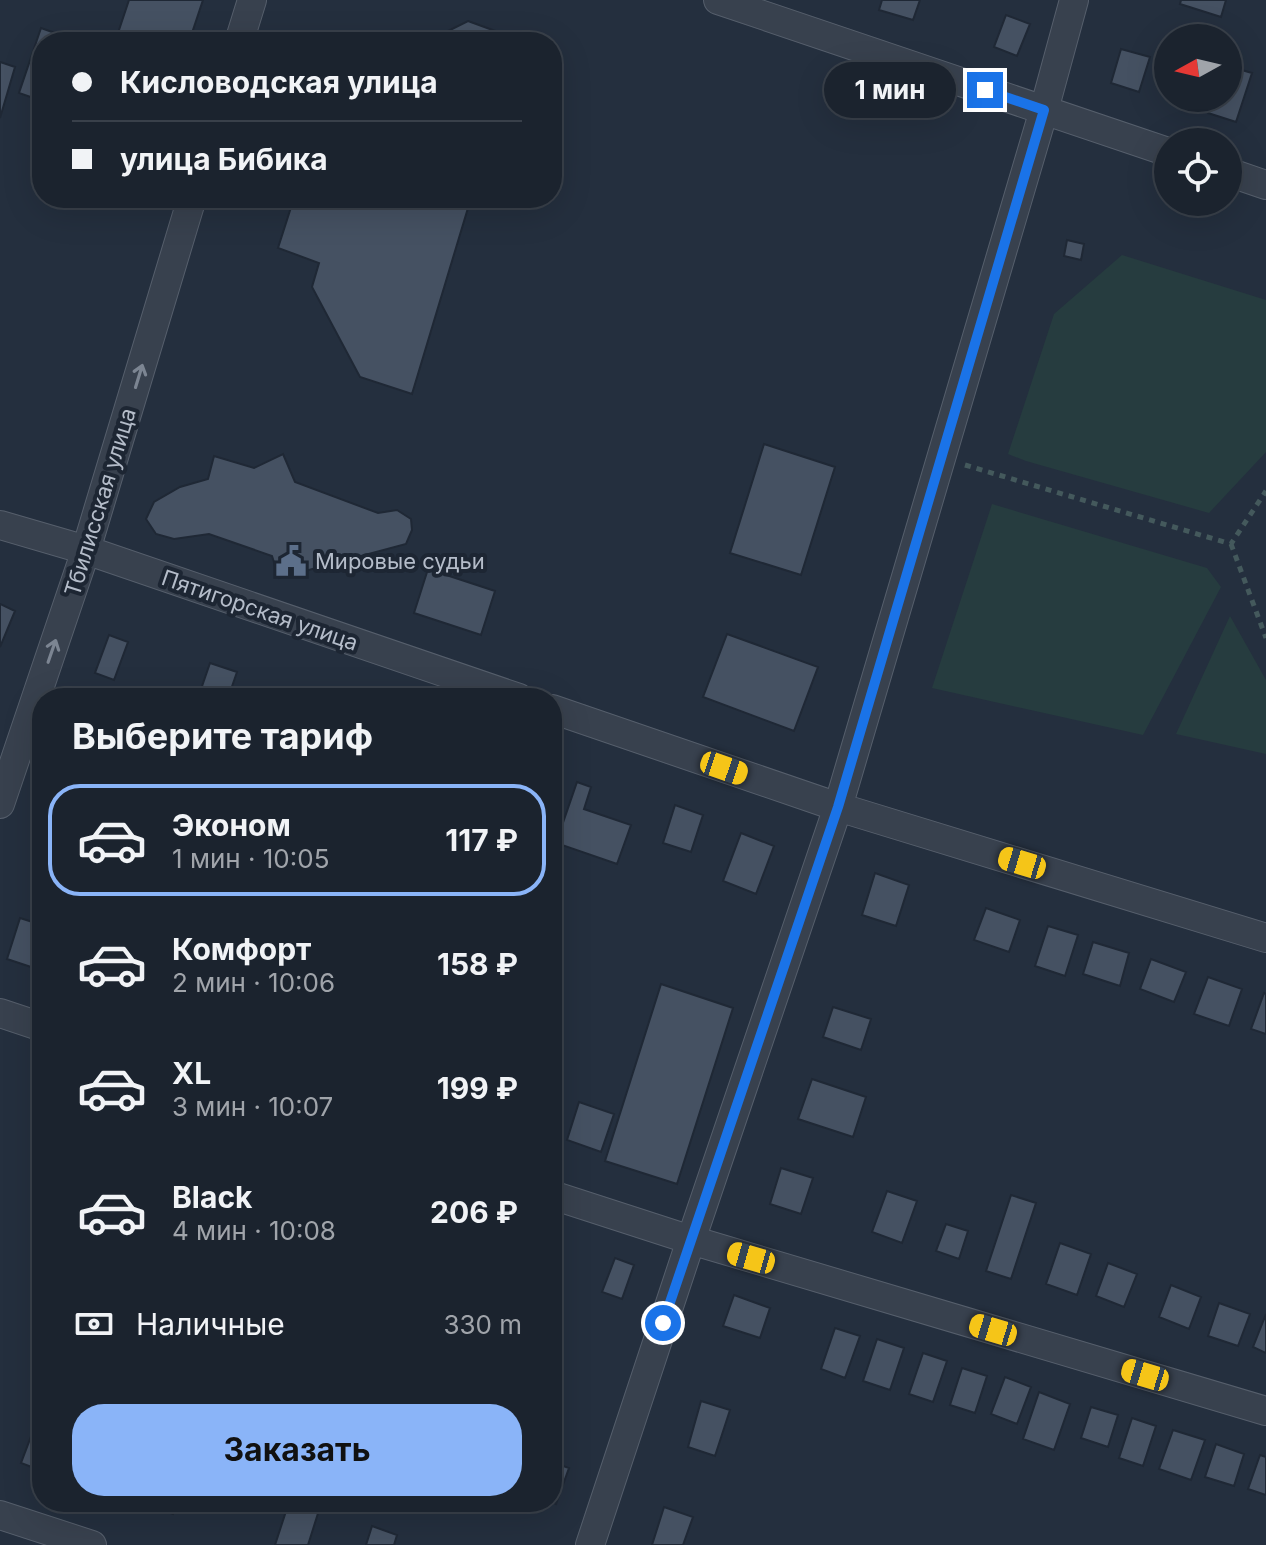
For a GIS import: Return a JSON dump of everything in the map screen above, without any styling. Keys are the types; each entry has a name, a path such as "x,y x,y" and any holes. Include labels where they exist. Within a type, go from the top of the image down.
{"street":[{"path":"242,32 252,0"},
{"path":"718,0 1154,147"},
{"path":"590,1545 838,807 1074,0"},
{"path":"1242,177 1266,185"},
{"name":"Тбилисская улица","path":"39,688 86,550 189,208"},
{"name":"Пятигорская улица","path":"0,525 86,550 490,688"},
{"name":"Тбилисская улица","path":"0,804 32,709"},
{"path":"562,712 838,807 1266,938"},
{"path":"0,1013 32,1024"},
{"path":"562,1198 691,1240 1266,1411"},
{"path":"0,1515 92,1545"}],"path":[{"path":"941,458 1231,544"},
{"path":"1231,544 1266,491"},
{"path":"1231,544 1266,638"}],"green space":[{"path":"1122,255 1266,300 1266,452 1209,513 1008,454 1054,314"},
{"path":"992,504 1207,568 1221,587 1143,735 932,688"},
{"path":"1230,616 1266,680 1266,754 1176,734"}],"building":[{"path":"129,0 203,0 192,32 118,32"},
{"path":"882,0 920,0 913,20 879,10"},
{"path":"1181,0 1226,0 1221,17 1180,4"},
{"path":"1006,15 1030,24 1017,56 994,47"},
{"path":"468,21 498,32 446,32"},
{"path":"1121,49 1150,57 1139,92 1111,83"},
{"path":"32,55 32,98 19,93"},
{"path":"0,62 15,67 0,118"},
{"path":"1242,70 1252,73 1242,104"},
{"path":"1208,112 1239,112 1236,122"},
{"path":"291,208 468,208 412,394 360,377 312,287 319,263 278,248"},
{"path":"1067,240 1084,244 1081,260 1064,256"},
{"path":"764,444 835,467 801,575 730,553"},
{"path":"283,454 295,482 378,513 397,510 411,519 412,530 406,544 279,578 272,556 209,534 174,539 156,534 146,519 154,502 180,487 208,479 214,456 254,468"},
{"path":"428,569 495,591 481,635 414,613"},
{"path":"0,604 15,611 0,647"},
{"path":"727,634 818,667 794,731 703,697"},
{"path":"109,635 128,642 114,680 95,673"},
{"path":"210,663 237,672 231,688 201,688"},
{"path":"577,782 591,787 584,809 631,825 617,864 562,845 562,826"},
{"path":"675,805 703,815 691,852 663,843"},
{"path":"741,833 774,846 756,894 723,881"},
{"path":"875,873 909,885 896,926 862,915"},
{"path":"986,908 1020,920 1009,952 974,940"},
{"path":"20,918 32,922 32,967 7,959"},
{"path":"1048,926 1078,935 1065,976 1035,966"},
{"path":"1093,942 1129,953 1120,986 1083,974"},
{"path":"1151,959 1186,972 1174,1002 1140,989"},
{"path":"1208,977 1242,989 1229,1026 1194,1014"},
{"path":"661,984 733,1008 677,1184 605,1161"},
{"path":"1266,994 1266,1034 1251,1029"},
{"path":"833,1007 871,1019 861,1050 823,1037"},
{"path":"812,1079 866,1097 853,1137 798,1119"},
{"path":"579,1102 614,1114 601,1152 567,1140"},
{"path":"781,1168 813,1178 801,1214 770,1204"},
{"path":"887,1191 917,1201 902,1243 872,1232"},
{"path":"1011,1195 1036,1203 1011,1279 986,1271"},
{"path":"946,1224 968,1231 959,1259 936,1251"},
{"path":"1060,1243 1091,1254 1077,1295 1046,1284"},
{"path":"615,1258 634,1265 622,1299 602,1292"},
{"path":"1108,1263 1137,1274 1124,1307 1096,1296"},
{"path":"1171,1285 1201,1297 1189,1329 1159,1317"},
{"path":"734,1295 770,1308 760,1338 723,1326"},
{"path":"1219,1303 1250,1314 1238,1346 1208,1336"},
{"path":"1266,1314 1266,1353 1253,1347"},
{"path":"835,1328 860,1336 845,1378 821,1369"},
{"path":"877,1339 904,1348 890,1390 863,1381"},
{"path":"923,1353 947,1361 933,1402 909,1394"},
{"path":"962,1368 987,1376 975,1413 950,1405"},
{"path":"1005,1377 1031,1387 1017,1424 991,1414"},
{"path":"1039,1392 1070,1404 1054,1450 1023,1439"},
{"path":"701,1401 730,1410 715,1456 688,1447"},
{"path":"1091,1407 1118,1415 1108,1447 1081,1438"},
{"path":"1132,1418 1156,1426 1143,1466 1119,1458"},
{"path":"1173,1430 1205,1440 1191,1480 1159,1469"},
{"path":"32,1434 32,1467 21,1463"},
{"path":"1216,1444 1244,1454 1234,1486 1205,1477"},
{"path":"1260,1455 1266,1457 1266,1495 1248,1489"},
{"path":"562,1466 569,1468 562,1487"},
{"path":"664,1507 693,1517 683,1545 652,1545"},
{"path":"286,1512 318,1512 308,1545 275,1545"},
{"path":"372,1526 397,1535 394,1545 366,1545"}],"place":[{"name":"Мировые судьи","path":"291,561"}],"route":[{"path":"663,1323 838,807 1044,110 985,90"}]}
